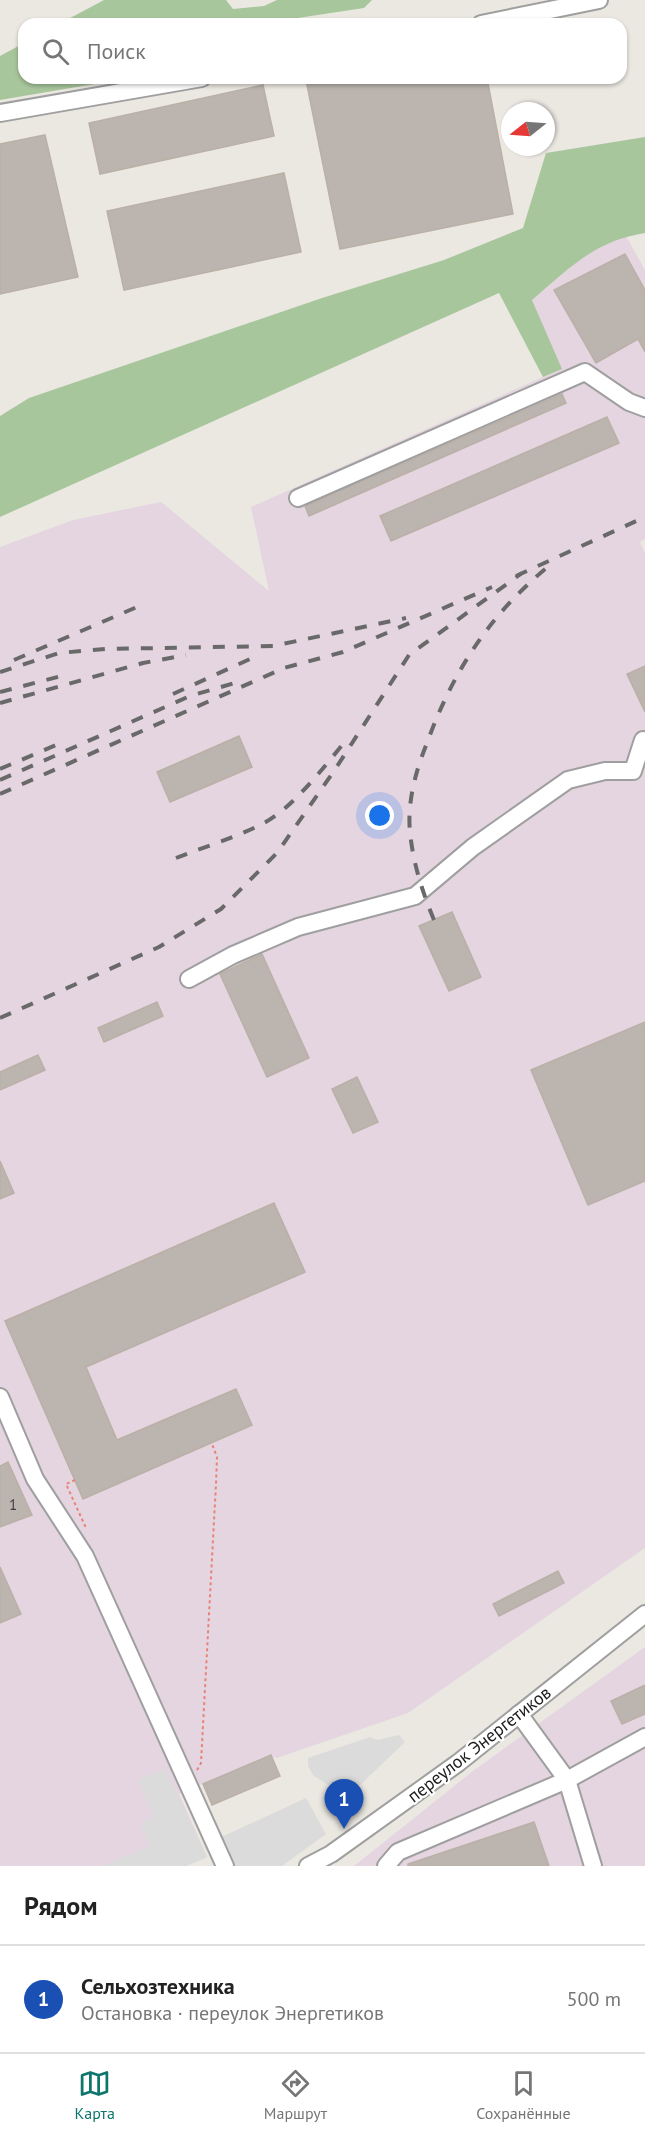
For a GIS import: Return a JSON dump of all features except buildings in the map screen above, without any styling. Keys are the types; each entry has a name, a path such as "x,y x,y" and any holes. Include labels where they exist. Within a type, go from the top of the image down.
{"street":[{"path":"510,18 599,0"},
{"path":"0,113 167,84"},
{"path":"298,498 585,372 629,402 645,408"},
{"path":"189,980 233,954 298,927 415,896 473,847 568,780 605,771 633,771 643,740"},
{"path":"0,1397 35,1479 85,1556 225,1866"},
{"name":"переулок Энергетиков","path":"308,1866 331,1854 458,1763 645,1614"},
{"path":"519,1714 567,1780 593,1866"},
{"path":"386,1866 398,1852 567,1780 645,1737"}],"path":[{"path":"196,1772 201,1762 216,1484 217,1457 212,1444"}],"shaded area":[{"path":"626,236 645,270 645,539 640,542 645,553 645,1548 408,1713 277,1758 267,1756 179,1794 207,1857 186,1866 0,1866 0,547 73,520 161,502 269,591 251,507 561,369 532,300 592,249"},
{"path":"645,1647 645,1866 354,1866 473,1771"},
{"path":"399,1735 405,1742 360,1785 345,1788 341,1782 328,1785 313,1775 308,1766 308,1758 370,1737 378,1740"},
{"path":"165,1769 207,1857 186,1866 102,1866 149,1846 141,1823 154,1816 138,1780"},
{"path":"306,1798 326,1834 282,1866 229,1866 217,1839"}],"green space":[{"path":"104,0 226,0 233,9 264,6 277,0 372,0 364,8 298,18 70,18"},
{"path":"18,46 18,84 95,84 0,100 0,56"},
{"path":"645,137 645,233 611,242 597,249 571,267 532,300 562,369 543,377 499,293 0,517 0,416 29,398 322,298 444,260 523,228 545,156 555,156 555,152"}],"railway":[{"path":"516,576 645,517"},
{"path":"434,920 419,877 410,832 411,798 419,764 437,717 476,645 509,603 550,565"},
{"path":"0,1018 159,947 221,909 277,853 334,771 409,655 522,573"},
{"path":"0,794 284,668 343,652 492,587"},
{"path":"14,660 137,607"},
{"path":"0,672 59,653 105,649 273,646 406,618"},
{"path":"0,703 143,663 186,655"},
{"path":"173,694 250,659"},
{"path":"0,692 69,674"},
{"path":"0,780 190,696 238,682"},
{"path":"0,769 63,742"},
{"path":"176,858 241,834 273,817 306,788 344,743"}],"place":[{"name":"Сельхозтехника","path":"344,1829"}]}
